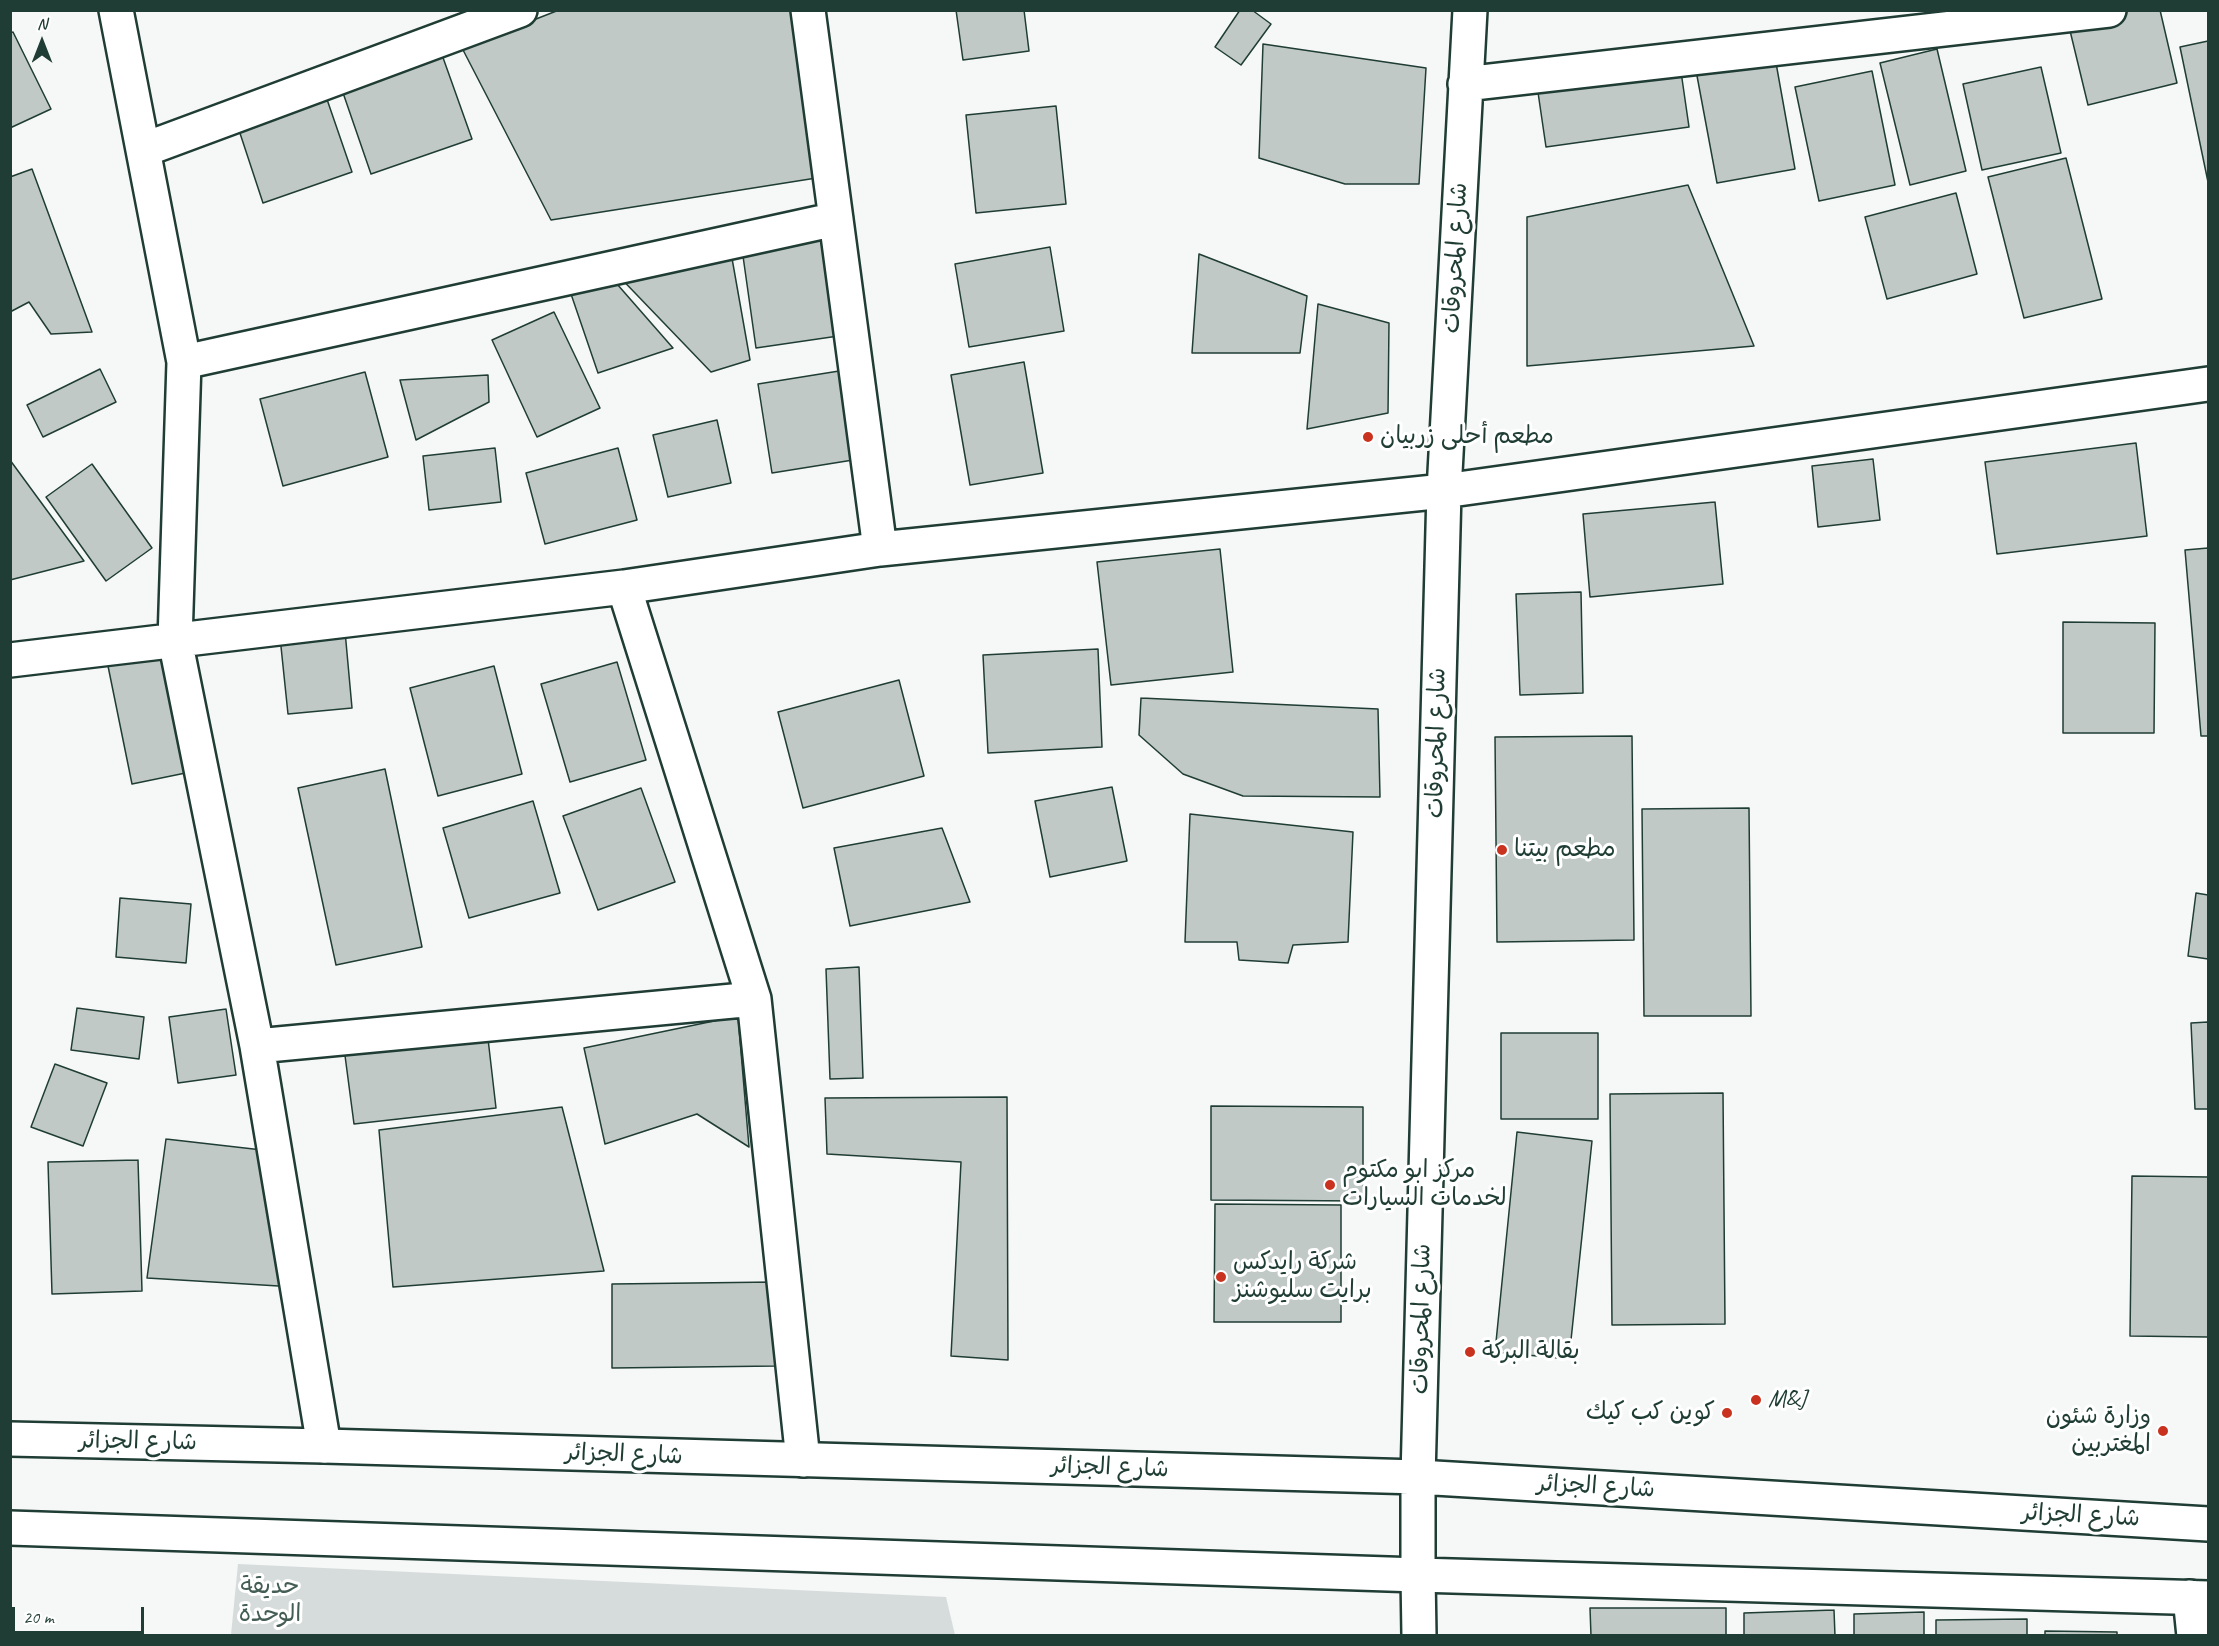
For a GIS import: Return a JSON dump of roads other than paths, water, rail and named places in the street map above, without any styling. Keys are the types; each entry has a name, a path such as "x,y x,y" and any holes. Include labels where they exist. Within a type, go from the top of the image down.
{"street":[{"path":"116,10 184,362 175,640 257,1046 324,1446"},
{"path":"143,150 520,10"},
{"path":"808,10 880,549"},
{"name":"شارع المحروقات","path":"1419,1635 1418,1477 1444,491 1470,10"},
{"path":"1465,84 2109,10"},
{"path":"184,362 836,219"},
{"path":"10,660 624,586 880,549 1444,491 2208,384"},
{"path":"624,586 754,999 803,1460"},
{"path":"257,1046 754,999"},
{"name":"شارع الجزائر","path":"10,1439 1418,1477 2208,1524"},
{"path":"10,1528 1418,1575 2199,1598 2194,1635"}],"place":[{"name":"مطعم أحلى زربيان","path":"1368,437"},
{"name":"مطعم بيتنا","path":"1502,850"},
{"name":"مركز ابو مكتوم لخدمات السيارات","path":"1330,1185"},
{"name":"شركة رايدكس برايت سليوشنز","path":"1221,1277"},
{"name":"بقالة البركة","path":"1470,1352"},
{"name":"M&J","path":"1756,1400"},
{"name":"كوين كب كيك","path":"1727,1413"},
{"name":"وزارة شئون المغتربين","path":"2163,1431"}],"park label":[{"name":"حديقة الوحدة","path":"270,1601"}]}
